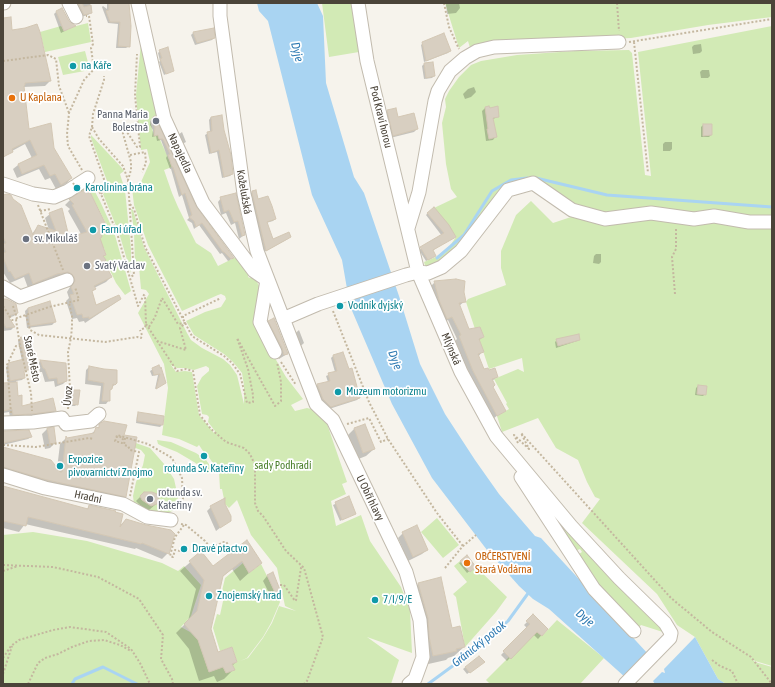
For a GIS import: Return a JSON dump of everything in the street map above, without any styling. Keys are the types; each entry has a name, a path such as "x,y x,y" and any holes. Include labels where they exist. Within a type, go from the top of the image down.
{"street":[{"path":"69,3 76,17"},
{"name":"Napajedla","path":"138,3 164,118 203,203 254,270 267,280"},
{"name":"Koželužská","path":"220,3 220,16 244,194 257,251 283,319"},
{"name":"Pod Kraví horou","path":"358,3 367,61 408,229 412,274"},
{"path":"408,229 419,192 438,91 450,71 465,58 477,51 494,47 619,42"},
{"path":"283,319 332,300 412,274 428,273 442,267 461,251 508,190 533,183 572,210 605,219 651,213 694,219 714,216 749,222 772,222"},
{"path":"3,184 33,194 54,197 68,191 78,184"},
{"name":"Mlýnská","path":"412,274 461,372 496,436 572,526 619,578 670,630 670,638 625,684"},
{"path":"267,280 260,322 275,352"},
{"path":"3,287 20,297 70,281"},
{"name":"U Obří hlavy","path":"283,319 316,404 333,420 406,572 420,620 422,657 415,679 409,684"},
{"path":"62,418 66,424 91,421 99,414"},
{"name":"Úvoz","path":"8,423 33,422 62,418"},
{"path":"519,463 516,466 517,471 594,589 634,632"},
{"name":"Hradní","path":"3,475 44,488 123,504 147,517 171,520"}],"path":[{"path":"444,3 449,27 458,48 465,58"},
{"path":"617,3 619,42 634,42 772,19"},
{"path":"76,17 89,16 93,44 91,48 94,69 84,80 69,113 67,134 68,146 78,184"},
{"path":"634,42 648,173"},
{"path":"128,180 131,170 130,154 122,130 125,129 137,147 140,147 135,95 138,50"},
{"path":"3,61 48,55 56,59 59,86 69,113"},
{"path":"104,76 93,114 92,127 89,136 106,185 101,194 117,233 138,306 145,293 146,324 148,328 177,371 193,371 200,415 211,429 226,442 244,448 250,454 255,464 255,503 258,511 263,516 286,551 303,567 323,637 307,681 304,684"},
{"path":"92,127 99,139 123,166 128,180 134,275 130,278"},
{"path":"130,154 145,152 146,162 142,172"},
{"path":"3,306 12,320 50,307 79,300 33,194"},
{"path":"130,204 134,209 145,247 192,336 224,356 232,363 240,374 247,403 253,402 253,395 248,369 237,338 275,406 281,401 281,382 275,352"},
{"path":"675,217 676,249 672,257 675,294"},
{"path":"148,328 155,317 162,298 178,324 185,323"},
{"path":"185,323 183,316 221,298"},
{"path":"332,300 369,402 388,439 437,513 463,546"},
{"name":"Staré Město","path":"11,302 16,319 20,346 31,394 33,422"},
{"name":"Úvoz","path":"62,418 68,409 70,390 68,352 71,338 72,316 69,302"},
{"name":"Staré Město","path":"26,315 30,330 39,335 105,342 137,337 141,338 141,329 145,328 146,324"},
{"path":"156,341 186,350 180,328 185,323"},
{"path":"8,423 7,364 16,346 20,346"},
{"path":"275,352 298,388"},
{"path":"350,430 347,424 369,418 381,442 388,439"},
{"path":"519,446 514,435 529,449 521,433 671,598 712,632 751,657 772,684"},
{"path":"116,437 117,437 118,436 123,438 122,443 115,441 116,439 117,435 148,444 172,458 182,478 183,499 171,520"},
{"path":"3,445 36,447 89,438 92,439"},
{"path":"124,442 125,438"},
{"path":"119,440 124,442 124,445 128,446 130,450 139,452 128,507"},
{"path":"180,551 175,550 173,557 170,556 175,537 185,525 205,541 211,548 226,542 233,550"},
{"path":"445,568 463,546 476,536"},
{"path":"3,565 53,567 98,577 139,599 163,635 161,659 172,679 173,684"},
{"path":"3,571 19,566"},
{"path":"280,585 284,585 295,601 301,568 303,567"},
{"path":"3,658 19,640 53,630 70,627 106,632 119,640 132,651 140,663 150,684"},
{"path":"28,684 38,663 45,658 89,641 104,640 132,651"},
{"path":"3,674 13,645"},
{"path":"712,660 720,666 732,671 738,684"}],"green space":[{"path":"322,3 353,3 359,52 329,57"},
{"path":"445,3 772,3 772,17 708,25 631,38 491,44 471,51 468,41 459,48"},
{"path":"88,23 91,42 45,52 40,32 61,26 64,31"},
{"path":"772,26 772,219 615,214 583,208 531,180 504,190 458,254 428,275 424,262 445,253 456,237 434,208 457,197 451,189 446,164 442,123 446,107 445,99 449,91 459,77 471,65 481,61 517,55 575,51 629,50 632,53 645,175 651,176 638,52"},
{"name":"sady Podhradí","path":"142,32 160,116 152,118 150,121 154,135 158,135 172,167 164,170 178,207 196,243 211,253 218,266 238,256 248,273 248,277 250,278 254,276 262,292 272,353 286,377 303,399 291,405 295,411 307,408 324,415 347,482 342,484 346,494 331,501 336,526 361,515 370,541 401,587 410,610 412,653 367,637 399,660 391,684 3,684 3,535 33,532 87,541 162,563 178,571 184,566 201,585 191,616 181,627 190,632 198,640 209,672 223,667 226,673 234,670 232,664 237,662 232,647 220,651 213,628 217,614 220,615 225,592 222,591 225,578 243,563 249,573 261,564 280,602 263,637 247,658 240,661 248,658 263,638 272,623 279,606 296,611 285,606 277,568 251,535 237,500 229,508 225,504 222,489 220,489 219,472 206,453 205,454 199,445 197,447 179,439 162,435 168,388 164,364 138,313 149,294 146,290 141,289 139,267 135,267 134,231 131,209 133,210 144,247 191,340 202,348 223,359 230,365 237,375 244,404 244,385 242,373 233,362 224,354 194,335 186,321 205,312 221,307 226,299 225,296 221,294 218,295 182,311 148,245 134,205 132,188 141,182 150,162 147,149 141,150 136,95","holes":["171,365 177,368 194,370 206,366 209,368 209,371 202,377 197,386 202,414 209,417 208,422 215,431 214,433 199,415 192,372 176,372"]},
{"path":"85,51 90,70 63,75 58,57"},
{"path":"91,135 124,171 120,174 125,190 131,249 131,273 119,233 103,194 107,190 107,181"},
{"path":"88,184 94,190 100,201 114,232 131,291 125,295 116,283 103,256 106,255 104,248 101,249 99,238 102,237 100,228 107,226 90,192 88,193 88,191 83,193 80,189"},
{"path":"531,201 553,223 580,214 713,218 772,226 772,666 755,661 751,658 755,662 772,667 772,684 726,684 718,679 695,637 677,625 657,594 582,523 600,499 595,497 578,460 556,448 538,418 502,432 497,416 509,409 494,379 518,369 524,372 522,358 489,369 479,339 484,337 479,327 475,329 466,302 468,299 506,285 501,268 501,251 516,215"},
{"path":"157,440 171,442 196,453 206,460 211,467 210,472 205,474 201,467 194,462 177,452 158,444"},
{"path":"133,442 150,448 165,465 174,479 178,497 177,503 172,511 166,514 151,513 134,504 133,496 136,482 143,465 145,455 141,450 130,446"},
{"path":"437,518 459,545 443,558 421,532"},
{"path":"562,521 666,633 641,625 638,628 598,585 579,554 582,552 580,549 575,551 556,524"},
{"path":"460,561 470,572 476,567 507,597 496,612 465,647 456,597 453,594 467,582 454,566"},
{"path":"557,620 604,658 580,684 490,684 486,680 509,657 511,658 535,630 542,636"}],"water":[{"name":"Dyje","path":"257,3 317,3 323,16 326,83 354,177 364,193 399,296 420,364 445,414 499,494 535,536 541,538 649,655 626,678 549,609 533,599 519,586 487,550 432,478 392,404 350,306 342,260 312,195 268,21 259,11"},
{"path":"695,637 718,679 726,684 655,684 653,681 662,672 665,673 664,669"}],"building":[{"path":"78,3 82,3 84,7 91,5 92,13 84,15"},
{"path":"109,3 129,3 131,26 130,47 118,46 120,22 110,22 106,11 109,10"},
{"path":"62,8 69,21 76,26 64,31 56,11"},
{"path":"11,17 12,30 37,24 40,32 51,81 25,83 24,86 29,129 51,123 54,148 72,178 61,185 55,174 50,176 44,165 22,174 18,164 37,155 30,140 12,149 13,152 3,157 3,18"},
{"path":"214,28 215,38 197,43 193,32"},
{"path":"444,33 451,51 426,61 422,42"},
{"path":"168,47 174,71 166,74 160,59 162,58 159,50"},
{"path":"433,62 435,76 426,78 424,63"},
{"path":"489,106 490,108 498,106 499,117 493,118 497,137 489,139 485,107"},
{"path":"396,108 398,117 414,113 418,129 393,136 387,110"},
{"path":"222,115 224,130 231,155 233,174 224,177 219,150 211,153 207,132 212,131 211,117"},
{"path":"155,116 196,206 234,258 231,259 223,252 202,223 196,227 194,221 189,217 192,215 185,193 182,195 168,155 170,154 163,139 159,139 158,135 154,136 155,127 152,121 153,117"},
{"path":"703,124 712,124 712,135 703,136"},
{"path":"84,190 88,193 90,192 107,227 100,228 102,237 100,238 106,255 103,256 106,260 104,262 112,277 94,286 96,289 92,291 96,305 119,295 121,299 89,319 89,317 83,318 82,314 77,315 70,295 74,294 71,287 75,281 72,274 68,272 57,274 33,284 29,273 15,279 10,271 9,272 3,257 3,253 6,252 3,244 6,243 3,237 3,195 11,195 13,199 21,205 33,235 38,225 56,231 49,213 62,208 69,237 87,232 72,205 74,204 69,199"},
{"path":"256,190 258,199 268,196 272,206 276,219 267,222 273,239 289,232 291,237 266,251 252,193 252,191"},
{"path":"236,193 245,235 242,236 238,221 234,222 229,210 224,212 220,197"},
{"path":"434,207 449,225 456,237 433,250 436,256 428,260 420,247 444,233 427,213"},
{"path":"456,279 465,281 464,292 466,302 459,303 469,329 480,327 484,337 479,339 484,352 478,354 484,369 488,368 489,370 495,368 498,377 492,379 495,385 493,387 506,411 497,416 473,371 459,336 461,335 452,317 447,319 439,300 434,281"},
{"path":"3,299 7,299 16,304 18,313 8,316 15,327 6,328 3,322"},
{"path":"50,301 56,322 30,326 28,308"},
{"path":"274,318 288,354 284,355 268,321"},
{"path":"579,334 580,340 558,346 556,339"},
{"path":"21,337 39,367 24,371 25,378 10,381 8,363 24,359"},
{"name":"Muzeum motorizmu","path":"343,352 349,369 352,368 360,398 331,407 323,399 317,384 330,381 328,373 337,371 333,355"},
{"path":"40,360 66,363 67,381 58,384 57,378 49,379"},
{"path":"159,365 166,383 156,389 160,374 154,375 152,368"},
{"path":"89,366 117,370 117,383 115,385 113,384 112,389 110,390 110,401 102,401 104,383 88,380"},
{"path":"17,382 18,396 22,395 22,406 53,398 56,411 13,415 12,409 3,411 3,383"},
{"path":"698,385 707,386 706,395 697,394"},
{"path":"72,390 80,390 78,405 70,404"},
{"path":"138,412 164,416 163,425 137,421"},
{"path":"104,421 127,425 124,435 137,437 126,497 47,480 3,467 3,447 51,460 60,472 62,472 66,436 67,438 94,433 96,427 99,428 99,424"},
{"path":"365,424 375,449 363,453 354,428"},
{"path":"54,427 56,443 50,444 47,428"},
{"path":"29,430 32,437 3,443 3,431"},
{"path":"3,486 88,509 89,505 116,511 115,512 123,514 120,527 126,519 171,530 175,534 169,554 142,543 28,517 26,526 3,521"},
{"name":"rotunda sv. Kateřiny","path":"144,492 152,492 157,494 159,499 157,504 151,506 142,500 140,496"},
{"path":"349,496 356,514 342,520 335,502"},
{"path":"225,498 225,504 231,516 231,521 220,528 210,506"},
{"path":"417,525 428,550 413,557 402,532"},
{"name":"Znojemský hrad","path":"247,540 262,563 249,573 242,561 223,576 211,629 218,652 232,647 237,662 232,664 235,670 226,673 223,667 209,672 198,640 184,624 197,611 204,580 189,561 201,551 213,566"},
{"path":"467,555 476,567 470,572 460,561"},
{"path":"273,572 282,595 277,597 267,575"},
{"path":"441,577 452,628 460,626 465,647 456,649 457,651 433,656 429,636 428,618 418,583"},
{"path":"533,614 548,629 542,636 537,632 511,659 503,651 530,624 526,621"},
{"path":"479,656 485,662 470,673 465,667"}],"waterway":[{"path":"437,258 464,235 492,191 511,180 527,178"},
{"path":"536,178 607,195 772,207"},
{"name":"Gránický potok","path":"428,684 484,643 508,621 529,592"},
{"name":"Gránický potok","path":"72,684 75,679 103,667 137,684"}],"place":[{"name":"na Káře","path":"73,66"},
{"name":"U Kaplana","path":"12,98"},
{"name":"Panna Maria Bolestná","path":"156,121"},
{"name":"Karolínina brána","path":"77,188"},
{"name":"Farní úřad","path":"93,230"},
{"name":"sv. Mikuláš","path":"26,239"},
{"name":"Svatý Václav","path":"87,266"},
{"name":"Vodník dyjský","path":"340,306"},
{"name":"Muzeum motorizmu","path":"338,392"},
{"name":"rotunda Sv. Kateřiny","path":"204,456"},
{"name":"Expozice pivovarnictví Znojmo","path":"60,466"},
{"name":"rotunda sv. Kateřiny","path":"150,499"},
{"name":"Dravé ptactvo","path":"184,549"},
{"name":"OBČERSTVENÍ Stará Vodárna","path":"467,563"},
{"name":"Znojemský hrad","path":"209,596"},
{"name":"7/I/9/E","path":"375,600"}]}
